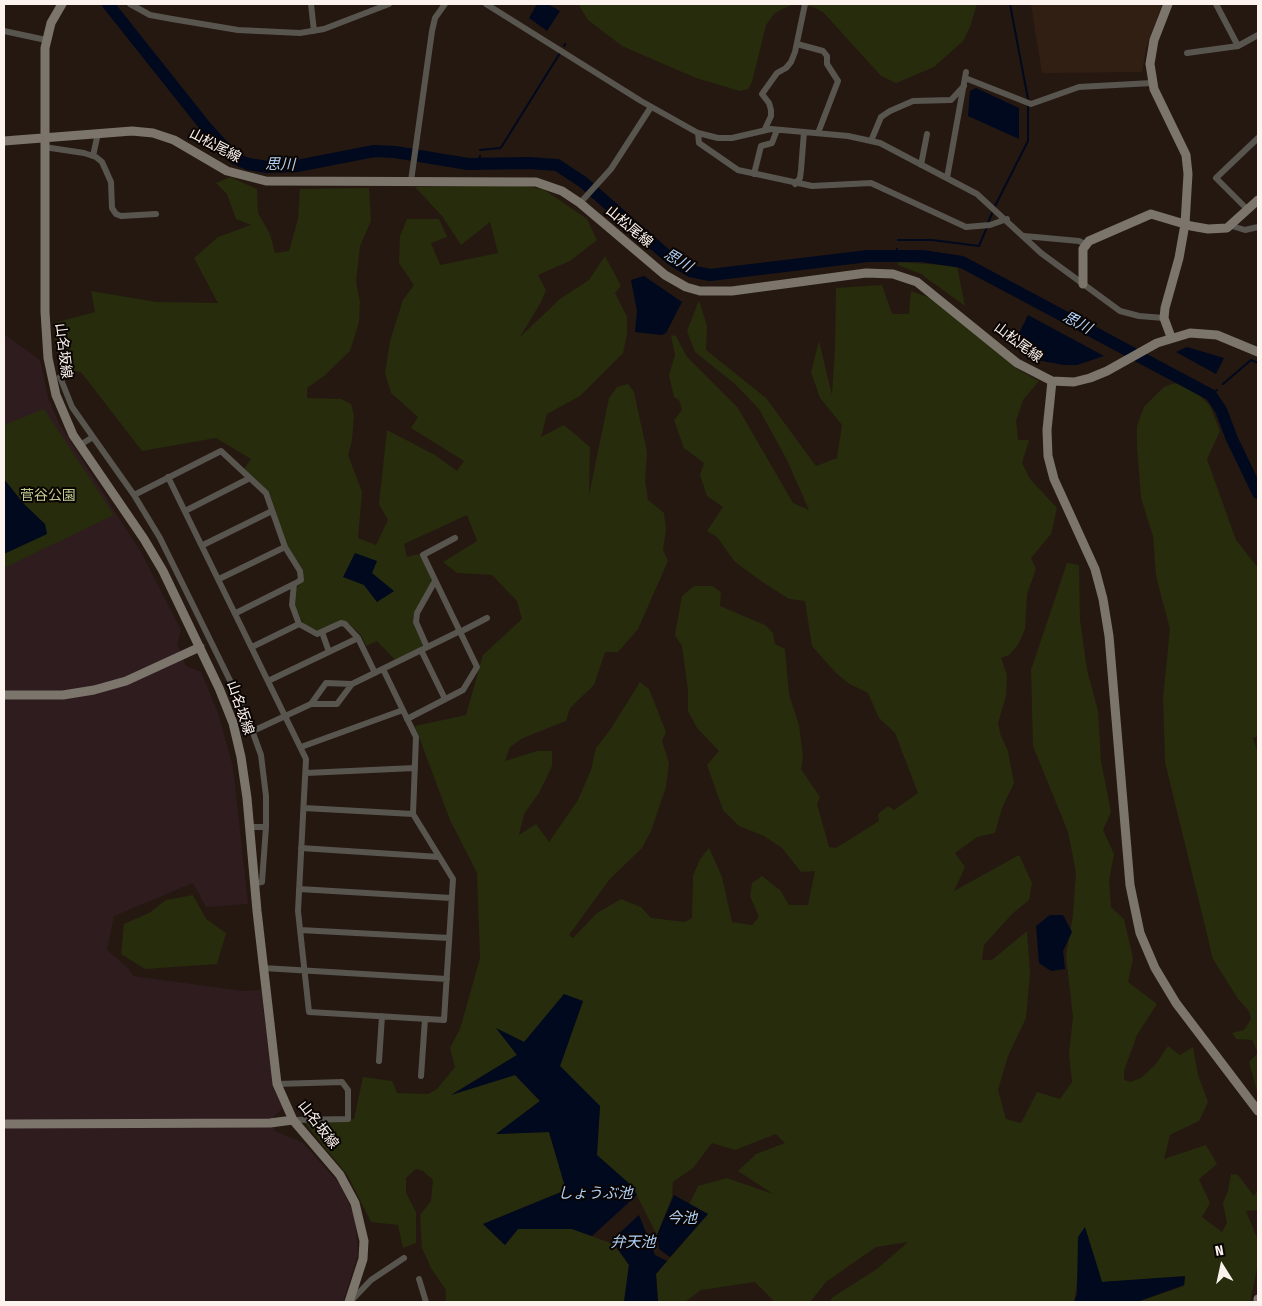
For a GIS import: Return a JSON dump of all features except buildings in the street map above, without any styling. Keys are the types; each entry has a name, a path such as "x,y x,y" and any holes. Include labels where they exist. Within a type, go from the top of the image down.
{"main road":[{"name":"山名坂線","path":"62,4 51,23 46,40 44,147 45,312 48,358 65,419 80,446 148,547 183,609 220,688 235,732 244,771 263,968 277,1084 293,1120 340,1175 355,1202 363,1234 363,1259 350,1302"},
{"path":"1168,4 1151,53 1152,83 1186,155 1188,174 1185,224 1164,318 1171,337"},
{"name":"山松尾線","path":"4,141 45,136 132,131 153,133 174,140 227,171 266,181 411,180 536,182 584,200 665,275 686,287 700,291 732,291 866,273 893,274 917,282 1017,363 1052,381 1074,382 1090,378 1129,360 1171,337 1190,333 1217,335 1258,352"},
{"path":"1083,284 1085,244 1151,214 1185,224 1215,229 1232,226 1258,200"},
{"path":"1052,381 1047,430 1048,456 1054,479 1095,569 1103,599 1109,636 1130,884 1140,933 1155,968 1176,1003 1258,1111"},
{"path":"4,695 63,695 94,690 126,681 200,647"},
{"path":"4,1124 270,1123 293,1120"}],"street":[{"path":"130,4 150,15 238,30 300,33 314,31 389,4"},
{"path":"311,4 314,31"},
{"path":"411,180 432,31 435,18 445,4"},
{"path":"486,4 651,107 698,133 718,138 732,138 765,129 871,140 978,194 1041,253 1120,311 1139,316 1164,318"},
{"path":"765,129 771,116 771,110 769,103 762,94 777,73 786,68 790,62 797,44 805,4"},
{"path":"1216,4 1238,46"},
{"path":"4,31 46,40"},
{"path":"1187,53 1238,46 1258,35"},
{"path":"797,44 823,51 827,56 827,64 838,82 818,133"},
{"path":"947,178 966,75 1028,104 1079,87 1152,83"},
{"path":"871,140 881,118 890,111 913,102 951,100 964,86"},
{"path":"584,200 611,169 651,107"},
{"path":"754,174 761,146 772,143 776,130"},
{"path":"795,184 800,178 804,132"},
{"path":"93,156 98,133"},
{"path":"698,133 699,143 738,170 795,184 812,186 872,183 966,227 987,225 1007,220"},
{"path":"921,165 928,134"},
{"path":"1248,210 1216,178 1258,138"},
{"path":"44,147 67,149 93,156 102,162 108,172 112,193 112,208 116,214 121,216 156,214"},
{"path":"1232,226 1245,230 1258,227"},
{"path":"1024,236 1078,241 1085,244"},
{"path":"60,377 72,407 134,495 160,538 253,731 266,781 266,827 262,882 255,884"},
{"path":"80,446 93,437"},
{"path":"134,495 220,451 266,493 285,547 300,571 301,580 236,613"},
{"path":"168,477 306,759 299,889 300,930 309,1012 444,1020 453,879 413,814 416,737 383,669"},
{"path":"185,511 250,478"},
{"path":"202,545 272,511"},
{"path":"407,719 463,690 477,667 423,555 455,538"},
{"path":"219,579 285,547"},
{"path":"435,581 417,613 416,622 424,649 445,699"},
{"path":"294,584 292,605 298,624 312,634 322,632 341,623 345,624 358,638 375,672"},
{"path":"253,731 311,704 336,704 352,684 487,618"},
{"path":"252,647 298,624"},
{"path":"322,632 329,652"},
{"path":"268,681 358,638"},
{"path":"311,704 326,684 352,684"},
{"path":"301,747 403,710"},
{"path":"306,772 414,768"},
{"path":"304,808 413,814"},
{"path":"250,827 266,827"},
{"path":"302,848 439,857"},
{"path":"299,889 452,898"},
{"path":"300,930 449,938"},
{"path":"263,968 446,979"},
{"path":"379,1062 382,1016"},
{"path":"421,1076 425,1019"},
{"path":"277,1084 342,1082 348,1090 348,1119 293,1120"},
{"path":"350,1302 371,1280 391,1264 404,1258"},
{"path":"419,1279 426,1302"}],"shaded area":[{"path":"1031,4 1162,4 1146,48 1142,72 1042,73"},
{"path":"4,334 40,360 48,398 60,425 142,554 181,630 177,644 186,666 201,672 218,713 233,767 248,904 206,907 193,883 114,916 107,950 128,968 133,976 243,991 261,990 273,1088 283,1108 274,1116 275,1131 303,1143 341,1186 355,1217 358,1254 343,1302 4,1302"}],"green space":[{"path":"578,4 795,4 774,14 766,25 752,82 748,89 740,91 696,78 622,46 588,20"},
{"path":"795,4 977,4 970,27 963,41 934,67 896,83 881,76 823,12 813,7"},
{"path":"230,177 257,189 258,213 270,234 275,253 289,251 298,219 300,189 369,188 371,221 360,246 356,282 360,302 359,322 350,351 324,376 307,388 307,398 341,399 351,404 354,416 352,441 348,455 362,492 358,538 376,545 388,520 379,504 387,430 435,455 457,471 464,461 411,428 418,417 391,393 385,373 390,341 403,300 414,285 399,263 400,236 407,219 439,219 447,237 431,243 440,265 498,253 490,222 461,245 442,216 415,187 516,185 543,189 587,219 597,240 570,261 538,275 546,290 520,337 560,299 589,280 605,256 621,286 615,293 627,317 627,334 623,353 580,396 547,414 541,437 564,425 590,447 589,495 609,398 617,387 628,384 634,392 647,452 645,481 648,500 664,513 666,529 663,550 668,561 638,629 618,652 605,652 594,685 570,708 566,721 523,738 510,747 505,761 537,751 552,751 552,766 539,793 524,814 519,835 536,824 549,842 578,800 591,770 596,748 610,730 640,682 649,689 666,732 662,741 669,763 666,787 651,831 642,848 609,880 569,935 573,938 597,913 621,899 641,907 651,918 685,922 692,918 693,876 700,859 709,848 722,877 732,922 752,925 759,917 750,896 752,883 762,876 780,890 789,905 808,905 815,871 801,872 782,848 764,836 739,826 723,810 707,765 719,751 697,728 688,711 688,690 682,646 675,635 682,596 694,586 712,586 721,592 720,606 765,625 773,633 775,644 785,649 789,694 799,725 803,757 801,769 820,797 817,804 829,847 836,848 879,821 878,814 888,806 894,810 918,793 895,733 879,718 868,693 848,683 836,673 812,646 805,601 789,599 761,581 735,562 717,537 707,531 723,507 707,496 700,475 704,463 684,448 674,420 682,410 679,400 674,397 669,375 675,355 671,335 676,336 687,357 738,408 793,503 809,510 787,460 759,409 735,384 695,352 687,331 699,300 707,326 706,350 766,398 816,466 837,458 842,425 820,398 811,372 819,341 832,395 836,288 882,285 892,314 909,314 911,291 933,299 1017,369 1039,381 1023,400 1016,421 1018,440 1029,440 1022,463 1030,479 1057,508 1051,534 1031,558 1036,569 1027,594 1025,629 1018,645 1009,655 1001,658 1007,675 1006,696 998,723 1001,736 1008,751 1014,783 1002,808 995,833 977,837 955,853 965,867 954,891 1019,855 1032,883 1029,900 1012,914 984,945 982,960 992,960 1027,931 1030,973 1026,1018 1008,1056 998,1090 1006,1119 1021,1123 1037,1092 1060,1099 1072,1082 1069,1054 1073,1017 1066,956 1073,915 1076,872 1068,832 1033,746 1031,670 1067,563 1079,565 1080,620 1087,670 1098,711 1101,761 1111,812 1103,830 1114,854 1109,880 1111,907 1124,919 1133,958 1128,982 1157,1004 1137,1035 1124,1071 1124,1080 1130,1082 1141,1078 1156,1064 1168,1046 1180,1055 1193,1047 1198,1075 1208,1102 1199,1121 1170,1135 1164,1159 1206,1145 1217,1164 1199,1179 1210,1203 1202,1217 1222,1232 1227,1223 1223,1203 1228,1191 1231,1174 1238,1175 1254,1196 1258,1190 1258,1210 1246,1211 1258,1240 1258,1264 1250,1302 1137,1302 1184,1286 1185,1277 1102,1282 1085,1228 1074,1302 829,1302 833,1297 877,1269 908,1242 876,1247 826,1282 810,1302 775,1302 755,1282 701,1290 685,1302 658,1302 656,1274 708,1214 689,1205 698,1186 727,1178 773,1194 738,1171 756,1154 785,1143 776,1134 735,1150 712,1143 693,1168 673,1182 672,1197 657,1235 632,1186 596,1155 600,1106 560,1066 583,1001 524,1042 497,1029 517,1055 453,1094 515,1075 540,1101 497,1134 549,1132 566,1190 483,1224 505,1245 518,1229 572,1229 613,1244 629,1265 624,1302 446,1302 446,1290 431,1268 422,1248 420,1215 431,1201 433,1180 423,1171 416,1169 406,1178 406,1193 416,1212 416,1243 403,1248 398,1225 371,1222 348,1176 305,1123 354,1119 363,1077 392,1081 397,1093 428,1094 437,1089 455,1067 450,1048 460,1029 480,958 477,873 450,820 415,726 466,715 483,655 522,619 517,601 492,575 457,573 443,562 477,541 467,515 404,544 407,557 419,554 431,577 432,584 413,617 413,623 423,642 422,647 395,660 377,641 366,646 361,635 346,621 318,631 304,625 294,605 296,589 303,580 303,570 288,548 269,492 244,469 251,459 216,438 142,451 81,372 62,370 55,344 54,323 95,312 91,291 156,302 218,303 194,258 218,237 251,225 236,219 227,194 216,183","holes":["364,585 394,591 377,601"]},
{"path":"898,262 957,266 965,306 921,274 898,265"},
{"path":"1175,383 1193,389 1210,406 1220,431 1207,459 1236,540 1258,568 1258,736 1253,738 1258,754 1258,1053 1252,1040 1236,1039 1232,1033 1244,1030 1251,1019 1249,1011 1238,999 1213,959 1165,762 1163,698 1170,629 1156,576 1153,536 1141,498 1137,426 1144,407 1164,387"},
{"name":"菅谷公園","path":"44,409 114,515 4,568 4,425"},
{"path":"193,895 206,919 226,933 217,964 145,969 121,954 124,924 149,913 166,900"},
{"path":"1258,1053 1258,1095 1249,1062"}],"water":[{"path":"537,4 548,4 560,11 547,31 529,18"},
{"path":"976,88 1019,108 1019,139 968,116 970,91"},
{"path":"644,276 682,302 666,333 662,335 635,332 637,311 631,280"},
{"path":"1028,315 1104,356 1077,365 1042,361 1014,343"},
{"path":"1187,347 1224,358 1216,374 1176,352"},
{"path":"4,479 24,504 45,524 47,534 4,554"},
{"path":"355,553 377,561 372,573 394,591 377,602 364,585 343,577"},
{"path":"1050,915 1063,915 1072,932 1063,951 1065,969 1051,971 1039,963 1036,926"},
{"name":"しょうぶ池","path":"564,994 583,1001 560,1066 600,1106 597,1155 632,1186 637,1195 592,1236 572,1229 518,1229 505,1245 483,1224 566,1190 549,1132 496,1134 540,1101 515,1075 451,1095 517,1055 496,1028 524,1042"},
{"name":"今池","path":"674,1195 708,1214 670,1257 659,1249 657,1235"},
{"name":"弁天池","path":"639,1215 655,1255 667,1261 656,1274 658,1302 624,1302 629,1265 612,1240"},
{"path":"1085,1227 1102,1282 1185,1276 1184,1285 1137,1302 1074,1302 1077,1294 1078,1237"}],"waterway":[{"name":"思川","path":"108,4 205,126 234,158 248,164 268,167 297,166 374,151 395,152 468,164 529,163 557,165 583,182 672,260 690,271 710,275 868,256 922,256 962,262 1211,395 1221,410 1232,439 1258,493"},
{"path":"995,206 1028,141 1028,99 1010,4"},
{"path":"480,150 500,148 502,146 560,53"},
{"name":"思川","path":"478,164 480,156"},
{"path":"988,223 993,211"},
{"path":"898,240 932,240 979,246 987,227"},
{"name":"思川","path":"897,249 897,256"},
{"path":"1223,384 1251,360 1258,363"},
{"name":"思川","path":"1211,395 1217,390"}]}
